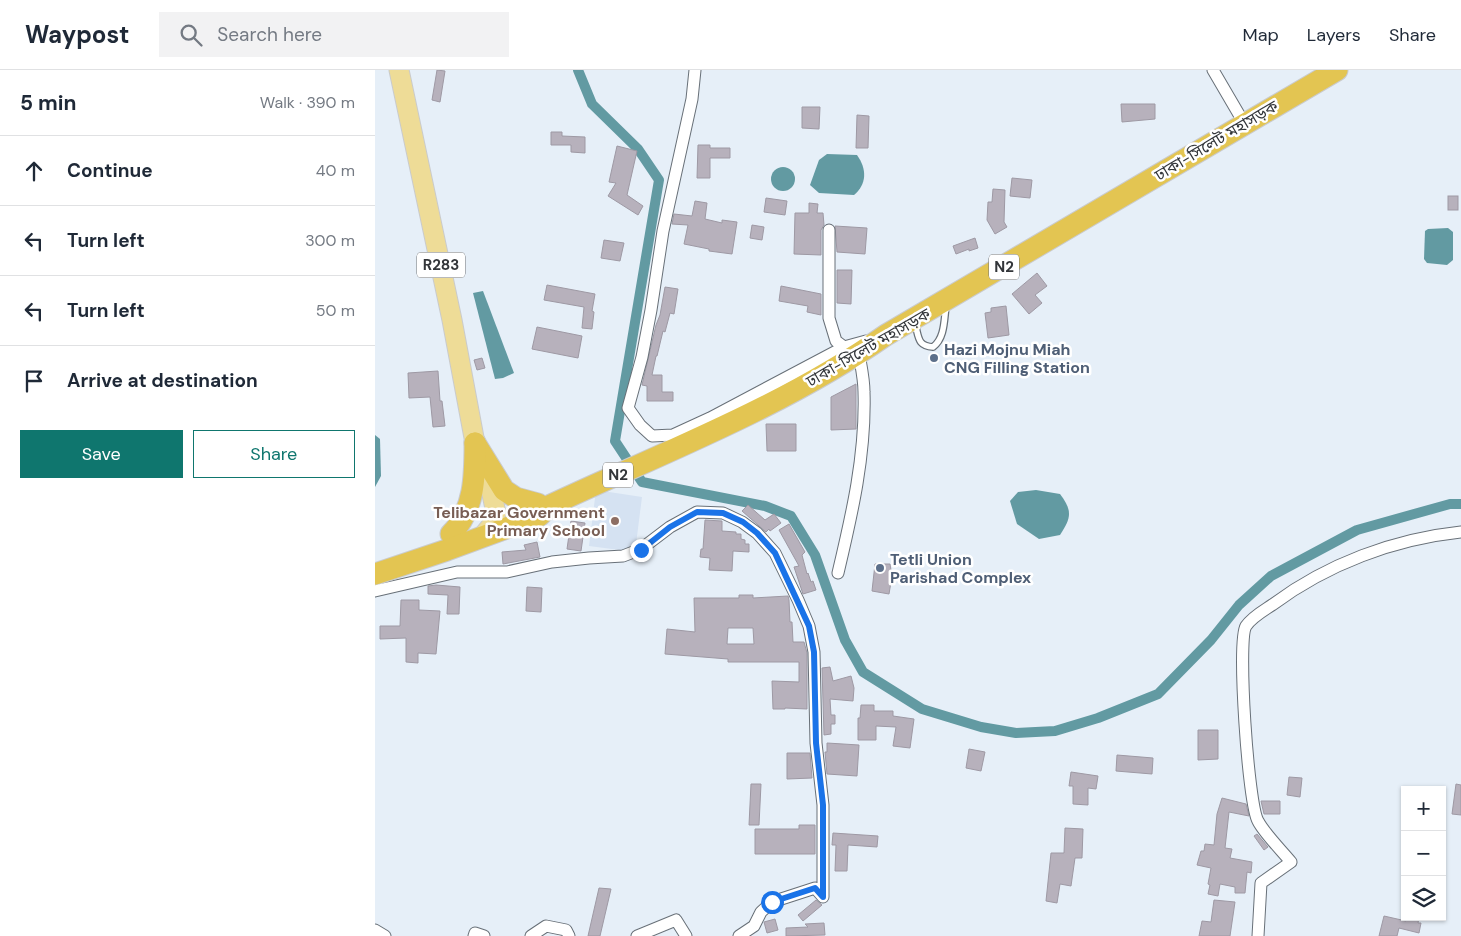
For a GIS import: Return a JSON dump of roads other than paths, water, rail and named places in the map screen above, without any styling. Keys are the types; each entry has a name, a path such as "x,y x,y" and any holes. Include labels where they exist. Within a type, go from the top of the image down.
{"highway":[{"name":"ঢাকা-সিলেট মহাসড়ক","path":"501,524 571,496 761,409 851,351 886,335 947,300 1336,70"},
{"name":"R283","path":"478,452 504,490 516,498 545,505"},
{"name":"R283","path":"451,534 461,525 469,505 478,452"},
{"path":"375,561 451,534 501,524"},
{"path":"375,574 482,537 501,524"}],"main road":[{"name":"R283","path":"399,70 451,311 478,452 487,471 496,513 501,524"}],"street":[{"path":"695,70 692,99 663,231 642,357 628,408 640,425 651,436 673,435 851,351"},
{"path":"1213,70 1244,124"},
{"path":"829,230 829,318 836,341 851,351 864,391 862,451 853,509 839,573"},
{"path":"375,591 457,572 507,572 552,562 623,556 641,550 670,527 697,512 723,513 743,522 757,533 775,553 798,600 809,626 814,652 816,743 823,805 823,897 815,888 772,902 761,912 754,926 739,936"},
{"path":"1258,936 1261,883 1291,862 1257,821 1250,789 1243,681 1244,628 1250,621 1286,594 1349,562 1389,546 1438,534 1461,532"},
{"path":"637,936 676,920 686,936"},
{"path":"531,936 546,926 566,930 569,936"},
{"path":"375,930 385,936"},
{"path":"475,936 475,933 484,936"}],"lane":[{"path":"914,319 920,342 923,345 933,347 939,342 943,330 947,300"}],"water":[{"path":"827,154 857,155 863,166 864,176 861,186 854,195 819,193 810,185 819,160"},
{"path":"783,167 792,170 795,179 792,188 783,191 774,188 771,179 774,170"},
{"path":"1448,228 1453,232 1453,260 1447,265 1427,263 1424,259 1425,231 1428,229"},
{"path":"483,291 514,373 503,378 495,379 473,293"},
{"path":"375,435 380,439 381,476 375,487"},
{"path":"1036,490 1060,494 1067,505 1069,510 1068,519 1060,535 1039,539 1017,524 1010,501 1018,492"}],"waterway":[{"path":"578,70 592,104 638,149 659,180 615,441 642,482 765,506 791,516 815,555 845,640 863,672 922,709 981,727 1016,733 1055,731 1098,718 1158,694 1211,640 1239,605 1271,576 1357,530 1450,504 1461,504"}],"place":[{"name":"Hazi Mojnu Miah CNG Filling Station","path":"934,358"},
{"name":"Telibazar Government Primary School","path":"615,521"},
{"name":"Tetli Union Parishad Complex","path":"880,568"}]}
